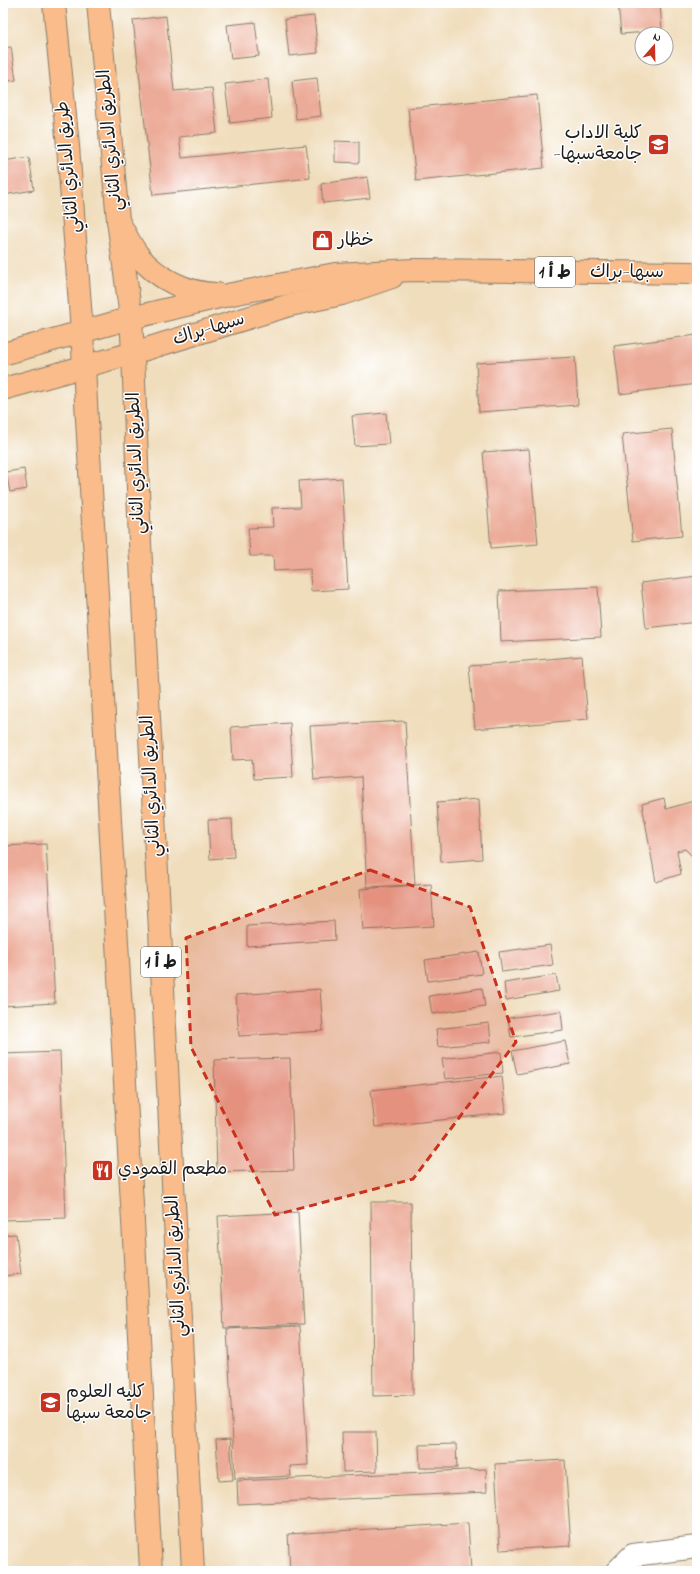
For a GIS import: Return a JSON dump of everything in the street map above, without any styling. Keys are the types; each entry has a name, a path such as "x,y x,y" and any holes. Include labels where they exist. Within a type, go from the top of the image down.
{"main road":[{"name":"طريق الدائري الثاني","path":"54,3 68,146 82,332"},
{"name":"الطريق الدائري الثاني","path":"98,3 118,220 131,318 140,543 193,1571"},
{"path":"118,220 127,239 139,256 154,271 171,282 191,290 211,294 232,294"},
{"name":"سبها-براك","path":"3,354 131,318 232,294 335,274 414,270 697,273"},
{"name":"سبها-براك","path":"3,389 133,353 290,305 342,294 414,270"},
{"path":"82,332 134,1239 151,1571"}],"street":[{"path":"617,1571 633,1555 697,1547"}],"highlighted area":[{"path":"370,870 470,907 516,1042 413,1179 275,1215 191,1047 186,938"}],"building":[{"path":"618,3 660,3 662,26 634,26 634,33 621,34"},
{"path":"166,16 174,91 212,88 217,133 179,137 182,158 306,145 310,178 153,195 133,20"},
{"path":"314,16 318,53 289,56 285,19"},
{"path":"255,22 259,56 231,59 227,25"},
{"path":"11,47 16,80 3,82 3,48"},
{"path":"317,78 321,116 296,119 292,81"},
{"path":"268,79 272,118 230,123 225,84"},
{"path":"537,95 544,168 416,181 408,108"},
{"path":"335,141 359,142 359,163 335,162"},
{"path":"29,157 34,190 3,195 3,161"},
{"path":"367,177 370,198 323,203 321,184"},
{"path":"697,335 697,384 620,394 614,346"},
{"path":"575,357 578,405 479,412 476,363"},
{"path":"386,413 389,444 355,446 352,416"},
{"path":"672,429 682,536 633,541 622,434"},
{"path":"529,449 538,544 491,548 483,452"},
{"path":"24,469 27,489 10,492 6,472"},
{"path":"342,478 348,589 311,591 310,569 274,571 273,556 250,556 248,528 273,527 272,508 301,507 299,481"},
{"path":"697,576 697,622 646,628 641,583"},
{"path":"598,587 601,637 501,642 499,591"},
{"path":"582,656 588,719 475,729 469,666"},
{"path":"405,721 415,885 367,887 361,777 314,780 310,726"},
{"path":"290,723 293,777 254,779 252,759 233,760 231,727"},
{"path":"664,798 666,809 697,800 697,823 695,835 697,837 697,861 685,849 677,851 681,874 656,882 642,804"},
{"path":"479,799 482,859 441,862 437,802"},
{"path":"232,819 234,857 210,859 208,820"},
{"path":"46,844 55,1003 3,1006 3,846"},
{"path":"431,884 434,926 363,930 360,889"},
{"path":"334,921 335,940 247,946 247,926"},
{"path":"550,945 553,965 502,972 499,952"},
{"path":"479,952 482,974 428,981 425,960"},
{"path":"556,975 559,991 506,1000 504,983"},
{"path":"482,988 485,1006 432,1014 429,996"},
{"path":"320,989 323,1031 239,1036 236,995"},
{"path":"561,1011 563,1030 511,1037 508,1018"},
{"path":"489,1023 491,1042 438,1047 436,1029"},
{"path":"565,1041 570,1064 517,1074 512,1051"},
{"path":"60,1052 66,1218 3,1220 3,1054"},
{"path":"501,1052 503,1073 445,1079 442,1059"},
{"path":"290,1058 294,1170 217,1172 214,1060"},
{"path":"502,1076 506,1113 375,1127 371,1090"},
{"path":"371,1202 411,1202 413,1395 373,1396"},
{"path":"298,1212 304,1324 224,1328 218,1216"},
{"path":"16,1234 21,1274 3,1276 3,1235"},
{"path":"300,1326 308,1465 290,1466 291,1476 235,1479 227,1329"},
{"path":"342,1432 376,1432 377,1471 343,1472"},
{"path":"230,1439 233,1480 219,1481 216,1440"},
{"path":"456,1444 457,1468 420,1468 419,1445"},
{"path":"565,1460 571,1546 500,1550 495,1464"},
{"path":"486,1469 487,1492 238,1504 237,1481"},
{"path":"468,1523 471,1571 290,1571 288,1534"}],"place":[{"name":"كلية الاداب -جامعةسبها","path":"658,144"},
{"name":"خظار","path":"322,241"},
{"name":"مطعم القمودي","path":"103,1170"},
{"name":"كليه العلوم جامعة سبها","path":"50,1403"}]}
